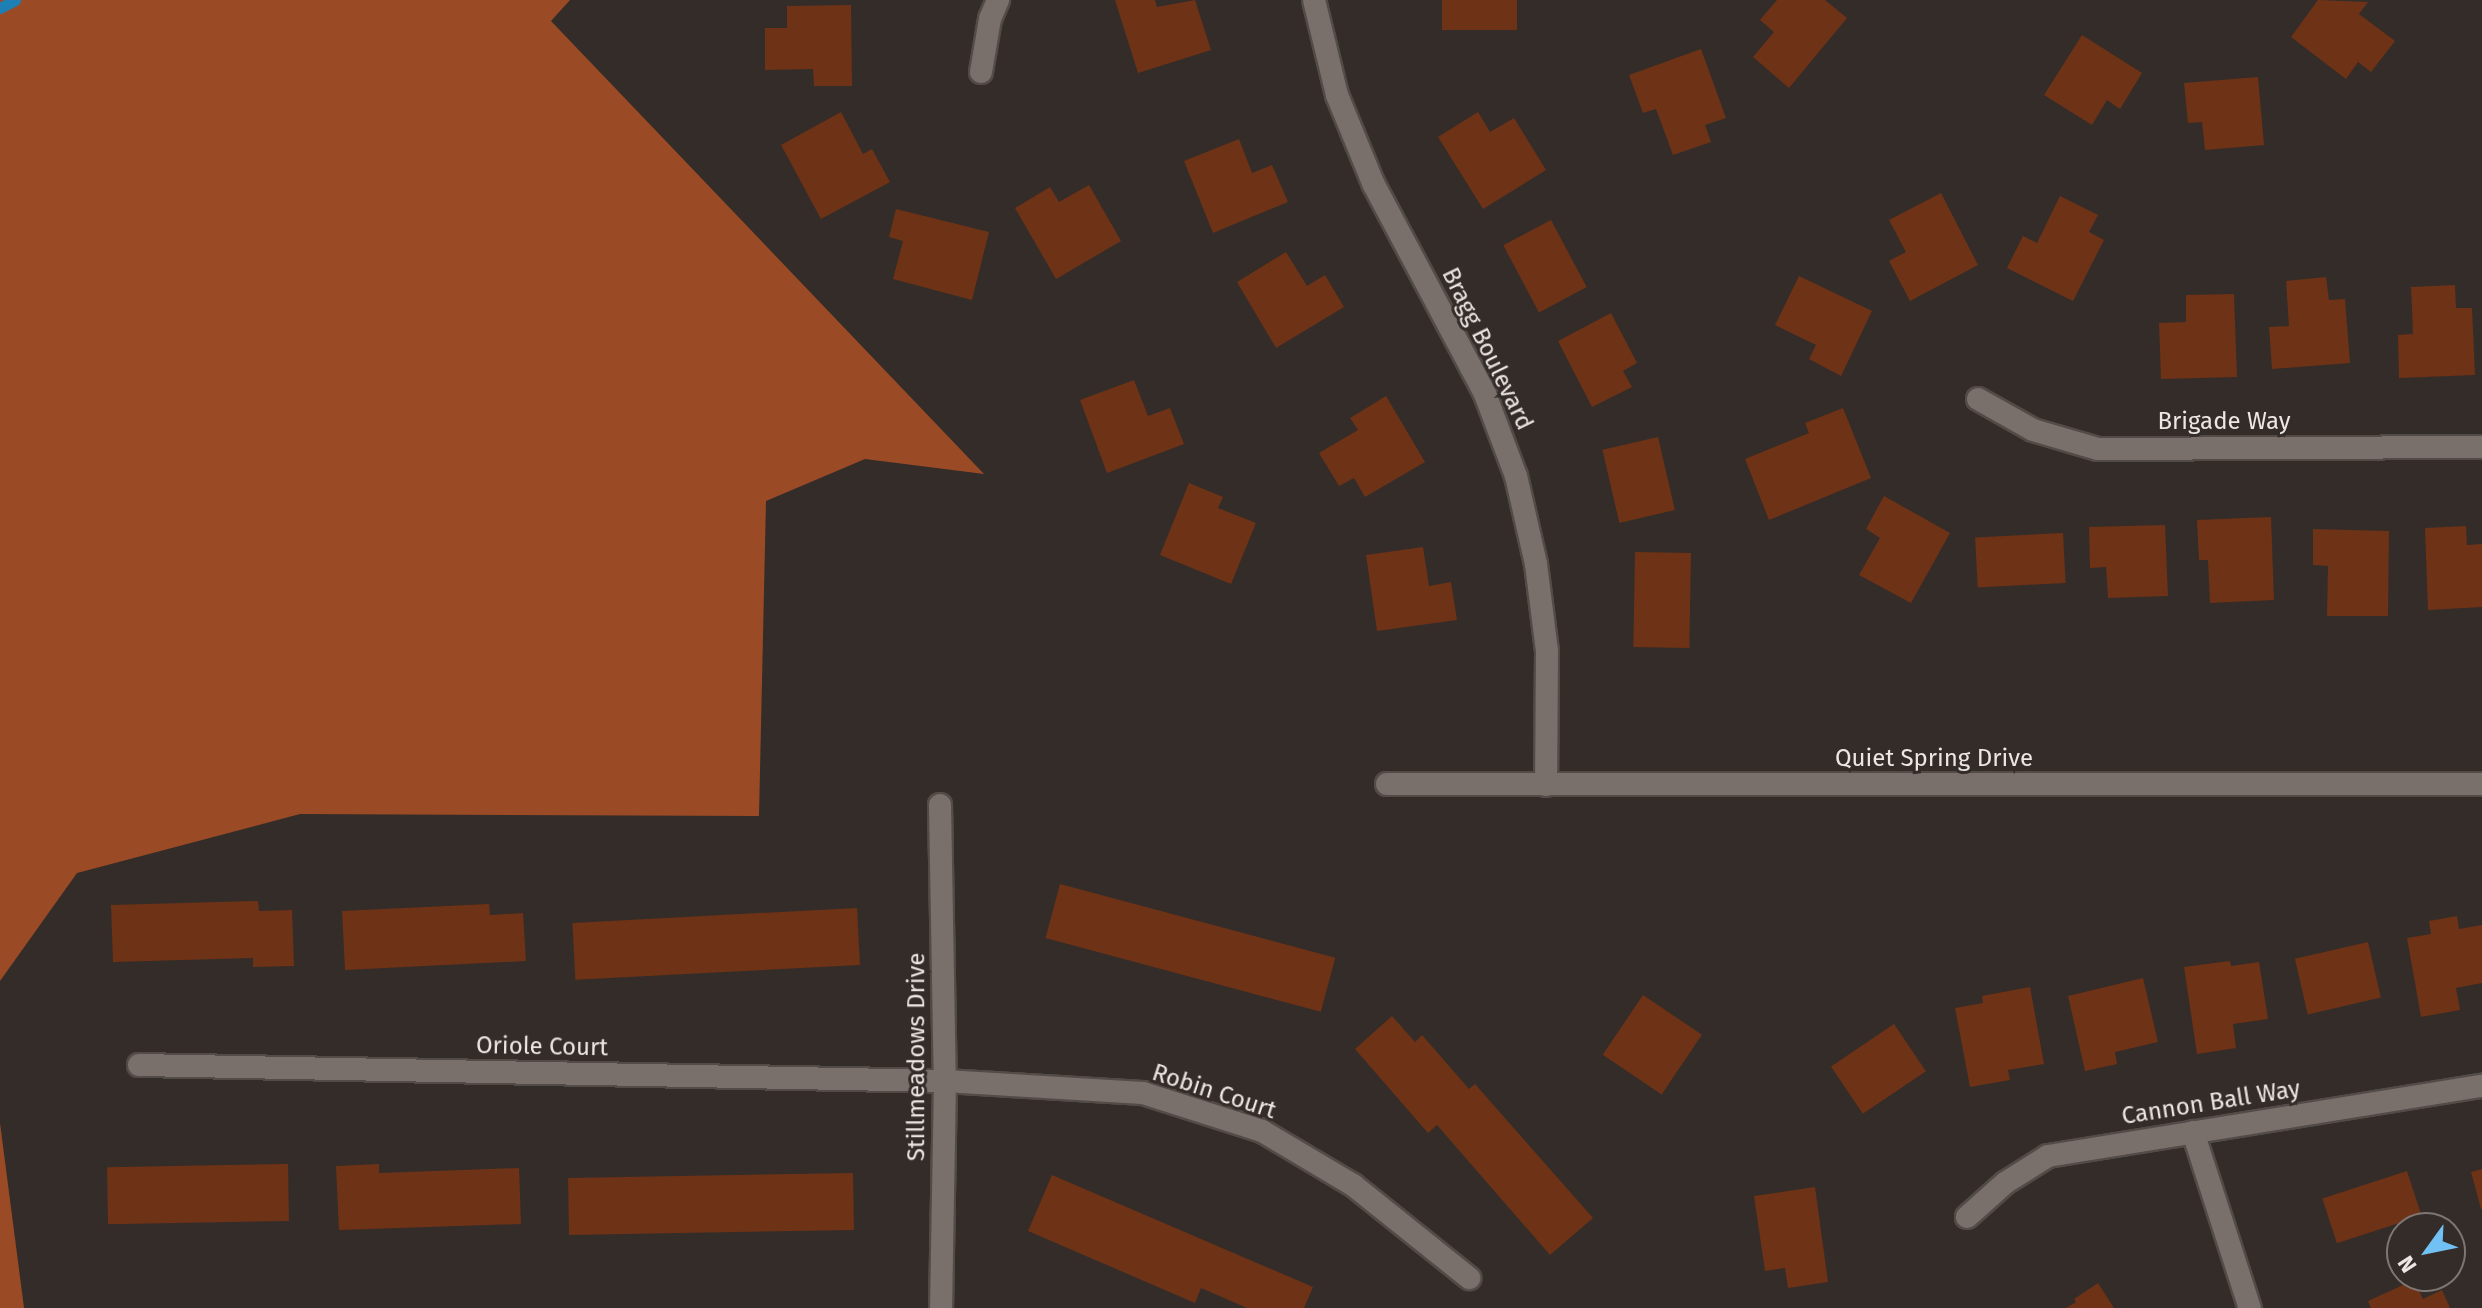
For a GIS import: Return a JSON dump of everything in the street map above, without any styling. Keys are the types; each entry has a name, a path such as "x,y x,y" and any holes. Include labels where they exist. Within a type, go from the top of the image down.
{"street":[{"path":"981,72 990,19 998,0"},
{"name":"Bragg Boulevard","path":"1314,0 1337,95 1374,185 1485,394 1516,476 1536,564 1547,651 1546,785"},
{"name":"Brigade Way","path":"1978,399 2033,430 2098,449 2482,447"},
{"name":"Quiet Spring Drive","path":"1387,784 2482,784"},
{"name":"Stillmeadows Drive","path":"940,805 945,1081 941,1308"},
{"name":"Oriole Court","path":"139,1065 945,1081"},
{"name":"Robin Court","path":"945,1081 1143,1093 1262,1131 1353,1185 1414,1230 1469,1278"},
{"name":"Cannon Ball Way","path":"1967,1217 2005,1183 2048,1156 2482,1086"},
{"path":"2193,1132 2250,1308"}],"shaded area":[{"path":"0,0 570,0 551,21 984,474 865,459 766,501 759,816 300,814 77,873 0,981"},
{"path":"0,1123 24,1308 0,1308"}],"building":[{"path":"1115,0 1155,0 1157,7 1195,0 1211,50 1138,73"},
{"path":"1442,0 1517,0 1517,30 1442,30"},
{"path":"1777,0 1825,0 1847,18 1789,88 1753,57 1774,32 1760,20"},
{"path":"2318,0 2368,2 2359,14 2395,41 2371,72 2358,62 2346,79 2291,37"},
{"path":"851,5 852,86 814,86 813,69 765,70 765,28 787,28 787,6"},
{"path":"2082,35 2142,73 2120,109 2107,100 2092,125 2044,95"},
{"path":"1701,49 1726,118 1705,125 1711,142 1673,155 1656,109 1643,113 1629,75"},
{"path":"2258,77 2264,145 2205,150 2202,122 2188,123 2184,83"},
{"path":"841,112 863,154 872,149 890,182 821,219 781,145"},
{"path":"1478,112 1490,132 1514,118 1546,170 1483,209 1438,137"},
{"path":"1239,139 1252,173 1272,165 1288,202 1213,233 1184,161"},
{"path":"1089,185 1121,241 1056,279 1015,208 1050,187 1059,202"},
{"path":"1941,193 1978,265 1910,301 1889,261 1906,252 1889,220"},
{"path":"2060,196 2098,215 2089,232 2104,240 2073,301 2007,268 2023,236 2037,243"},
{"path":"896,209 989,232 972,300 893,279 903,241 889,237"},
{"path":"1551,220 1587,287 1539,312 1503,245"},
{"path":"1286,252 1307,286 1325,275 1344,307 1276,348 1237,282"},
{"path":"1799,276 1872,311 1841,376 1809,359 1816,345 1775,325"},
{"path":"2326,277 2329,300 2345,299 2350,363 2272,369 2269,327 2289,326 2286,281"},
{"path":"2455,285 2456,308 2472,308 2475,375 2399,378 2398,335 2413,334 2411,287"},
{"path":"2234,294 2237,377 2161,379 2159,323 2186,322 2186,295"},
{"path":"1611,313 1637,363 1623,371 1632,387 1592,407 1558,341"},
{"path":"1134,380 1148,416 1170,408 1184,444 1107,473 1080,400"},
{"path":"1386,396 1425,462 1365,497 1354,478 1339,486 1319,453 1358,430 1350,418"},
{"path":"1843,408 1871,478 1769,520 1745,459 1809,433 1805,423"},
{"path":"1658,437 1675,510 1619,523 1602,450"},
{"path":"1189,483 1223,497 1218,508 1256,523 1231,584 1160,555"},
{"path":"1884,496 1950,533 1911,603 1859,575 1880,538 1866,529"},
{"path":"2271,517 2274,600 2210,603 2208,560 2199,560 2197,520"},
{"path":"2165,525 2168,596 2108,598 2106,567 2090,568 2089,527"},
{"path":"2466,526 2467,545 2482,544 2482,607 2428,610 2425,528"},
{"path":"2313,529 2389,531 2388,616 2327,616 2328,566 2313,565"},
{"path":"2063,533 2066,583 1978,588 1975,538"},
{"path":"1423,547 1429,586 1451,582 1457,620 1377,631 1366,555"},
{"path":"1635,552 1691,553 1689,648 1633,647"},
{"path":"1060,884 1335,958 1321,1012 1046,938"},
{"path":"258,901 259,911 292,910 294,966 253,967 253,958 113,962 111,905"},
{"path":"489,904 490,915 523,913 526,961 345,970 342,911"},
{"path":"857,908 860,965 575,980 572,923"},
{"path":"2457,916 2459,929 2482,925 2482,983 2456,988 2460,1010 2421,1017 2407,938 2431,934 2429,921"},
{"path":"2368,942 2381,998 2308,1014 2295,959"},
{"path":"2230,961 2231,966 2259,962 2268,1019 2233,1024 2236,1048 2197,1054 2184,967"},
{"path":"2143,978 2158,1042 2115,1052 2117,1064 2085,1071 2068,996"},
{"path":"2030,987 2044,1064 2008,1070 2010,1080 1970,1087 1955,1008 1983,1003 1982,996"},
{"path":"1643,995 1702,1035 1662,1094 1603,1055"},
{"path":"1392,1016 1415,1042 1422,1035 1469,1089 1475,1084 1593,1218 1550,1255 1437,1125 1428,1133 1355,1049"},
{"path":"1894,1024 1926,1071 1863,1114 1831,1066"},
{"path":"288,1164 289,1221 108,1224 107,1167"},
{"path":"379,1164 379,1173 519,1168 521,1224 339,1230 336,1166"},
{"path":"2482,1169 2482,1209 2481,1209 2471,1172"},
{"path":"2407,1171 2420,1212 2386,1212 2386,1227 2337,1243 2322,1199"},
{"path":"853,1173 854,1230 569,1235 568,1178"},
{"path":"1052,1175 1313,1287 1304,1308 1247,1308 1201,1288 1195,1303 1028,1231"},
{"path":"1815,1187 1828,1282 1788,1288 1785,1268 1765,1271 1754,1196"},
{"path":"2098,1283 2114,1308 2066,1308 2076,1302 2074,1299"},
{"path":"2388,1292 2420,1292 2423,1299 2443,1292 2450,1308 2371,1308 2368,1301"}],"waterway":[{"path":"0,8 15,0"}]}
